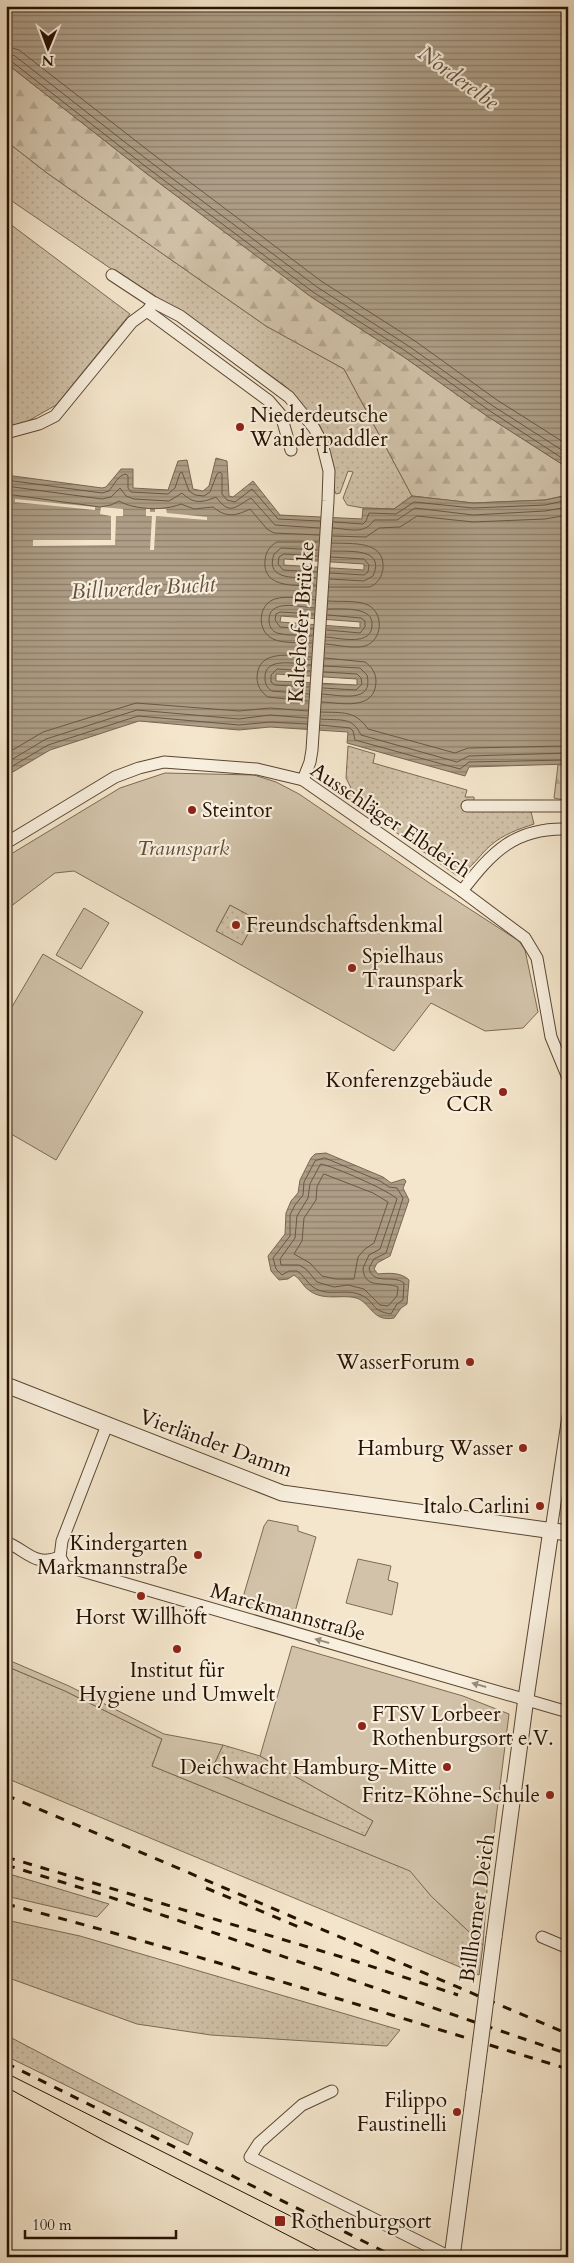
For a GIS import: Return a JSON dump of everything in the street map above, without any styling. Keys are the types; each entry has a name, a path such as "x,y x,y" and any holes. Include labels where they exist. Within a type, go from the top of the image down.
{"street":[{"path":"112,275 269,401 281,415 291,450"},
{"path":"6,433 39,424 55,416 132,322 150,307"},
{"name":"Kaltehofer Brücke","path":"150,307 180,316 279,389 304,413 320,439 327,460 329,483 313,731 310,762 303,780"},
{"name":"Ausschläger Elbdeich","path":"6,842 115,777 139,768 164,762 198,763 257,769 303,780 513,927 524,938 534,952 551,1037 568,1078"},
{"path":"467,806 568,806"},
{"path":"462,891 487,859 506,843 529,833 568,829"},
{"name":"Vierländer Damm","path":"6,1385 282,1492 568,1533"},
{"name":"Billhorner Deich","path":"332,2091 302,2106 259,2143 250,2157 451,2257 526,1698 568,1416"},
{"path":"6,1542 20,1548 28,1556 38,1560 53,1560 60,1557 63,1537 107,1425"},
{"name":"Marckmannstraße","path":"60,1557 65,1566 70,1569 526,1698 568,1712"},
{"path":"542,1937 568,1948"}],"green space":[{"path":"6,63 142,170 310,296 404,357 487,416 568,468 568,495 545,500 473,503 412,496 344,369 266,326 47,173 6,141"},
{"path":"6,141 47,173 266,326 344,369 412,496 394,509 363,508 347,505 343,498 353,472 348,471 340,493 336,494 324,435 319,424 285,386 190,317 129,281 6,197"},
{"path":"6,221 130,314 56,405 21,425 6,428"},
{"path":"348,746 375,754 373,763 467,790 465,797 474,797 474,802 531,812 534,824 501,838 491,845 467,870 456,875 345,796 346,792 351,788 346,778"},
{"path":"568,764 568,801 554,798 558,765"},
{"name":"Traunspark","path":"165,773 254,775 276,782 299,794 519,941 525,950 538,1012 523,1028 485,1031 431,1003 394,1051 74,871 55,873 6,910 6,857 120,788","holes":["230,905 256,919 242,945 216,931"]},
{"path":"230,905 256,919 242,946 216,931"},
{"path":"84,908 109,923 81,969 56,955"},
{"path":"43,954 143,1012 56,1160 6,1131 6,1017"},
{"path":"268,1520 298,1526 298,1531 316,1537 293,1619 241,1604 264,1526"},
{"path":"358,1559 391,1566 388,1580 398,1583 392,1615 346,1603"},
{"path":"292,1646 463,1696 509,1714 487,1890 483,1945 431,1896 410,1871 152,1766 162,1739 65,1691 6,1666 6,1659 69,1686 164,1734 223,1745 211,1771 365,1836 373,1821 260,1756"},
{"path":"6,1666 65,1691 162,1739 152,1766 411,1871 431,1896 483,1945 479,1975 6,1778"},
{"path":"223,1745 260,1756 373,1821 365,1836 211,1771"},
{"path":"6,1873 109,1904 97,1917 6,1896"},
{"path":"6,1920 80,1936 400,2030 387,2046 211,2035 137,2024 6,1977"},
{"path":"6,2035 193,2133 188,2145 6,2056"}],"water":[{"name":"Norderelbe","path":"6,6 568,6 568,468 487,416 404,357 310,296 142,170 6,63"},
{"name":"Billwerder Bucht","path":"216,458 227,461 229,496 233,497 253,481 280,515 362,519 363,508 394,509 412,496 473,503 545,500 568,495 568,764 469,767 465,776 347,743 348,732 270,727 239,730 139,721 50,750 6,776 6,475 102,488 106,487 121,469 133,469 133,488 168,490 178,461 187,460 193,489 203,491 209,486","holes":["284,559 364,564 364,570 284,565","281,616 360,622 360,628 280,622","276,674 357,679 357,685 276,681"]},
{"path":"326,1153 383,1177 391,1183 404,1179 406,1181 403,1188 409,1200 390,1256 377,1263 374,1269 378,1274 398,1274 409,1280 407,1304 401,1308 394,1318 387,1319 378,1316 363,1302 353,1297 328,1297 316,1294 294,1275 288,1279 279,1280 271,1271 268,1256 285,1234 286,1213 291,1201 298,1193 300,1180 311,1158 315,1154"}],"pier":[{"path":"15,499 95,507 95,510 15,502"},
{"path":"101,507 123,509 123,516 116,516 115,545 33,546 33,540 111,540 111,516 100,514"},
{"path":"146,508 150,509 150,512 155,512 155,509 166,509 167,513 207,517 207,520 156,516 154,550 150,550 152,516 146,516"}],"tram line":[{"path":"6,2073 372,2257"},
{"path":"6,2087 105,2141 330,2257"}],"railway":[{"path":"6,1795 568,2034"},
{"path":"6,1857 355,1961 458,1995"},
{"path":"6,1865 101,1894 568,2054"},
{"path":"206,1888 301,1928"},
{"path":"6,1904 218,1963 568,2069"},
{"path":"6,2063 395,2257"}],"place":[{"name":"Niederdeutsche Wanderpaddler","path":"240,427"},
{"name":"Steintor","path":"192,810"},
{"name":"Freundschaftsdenkmal","path":"236,925"},
{"name":"Spielhaus Traunspark","path":"352,968"},
{"name":"Konferenzgebäude CCR","path":"503,1092"},
{"name":"WasserForum","path":"470,1362"},
{"name":"Hamburg Wasser","path":"523,1448"},
{"name":"Italo Carlini","path":"540,1506"},
{"name":"Kindergarten Markmannstraße","path":"198,1555"},
{"name":"Horst Willhöft","path":"141,1596"},
{"name":"Institut für Hygiene und Umwelt","path":"177,1649"},
{"name":"FTSV Lorbeer Rothenburgsort e.V.","path":"362,1726"},
{"name":"Deichwacht Hamburg-Mitte","path":"447,1767"},
{"name":"Fritz-Köhne-Schule","path":"550,1795"},
{"name":"Filippo Faustinelli","path":"457,2112"},
{"name":"Rothenburgsort","path":"280,2221"}]}
